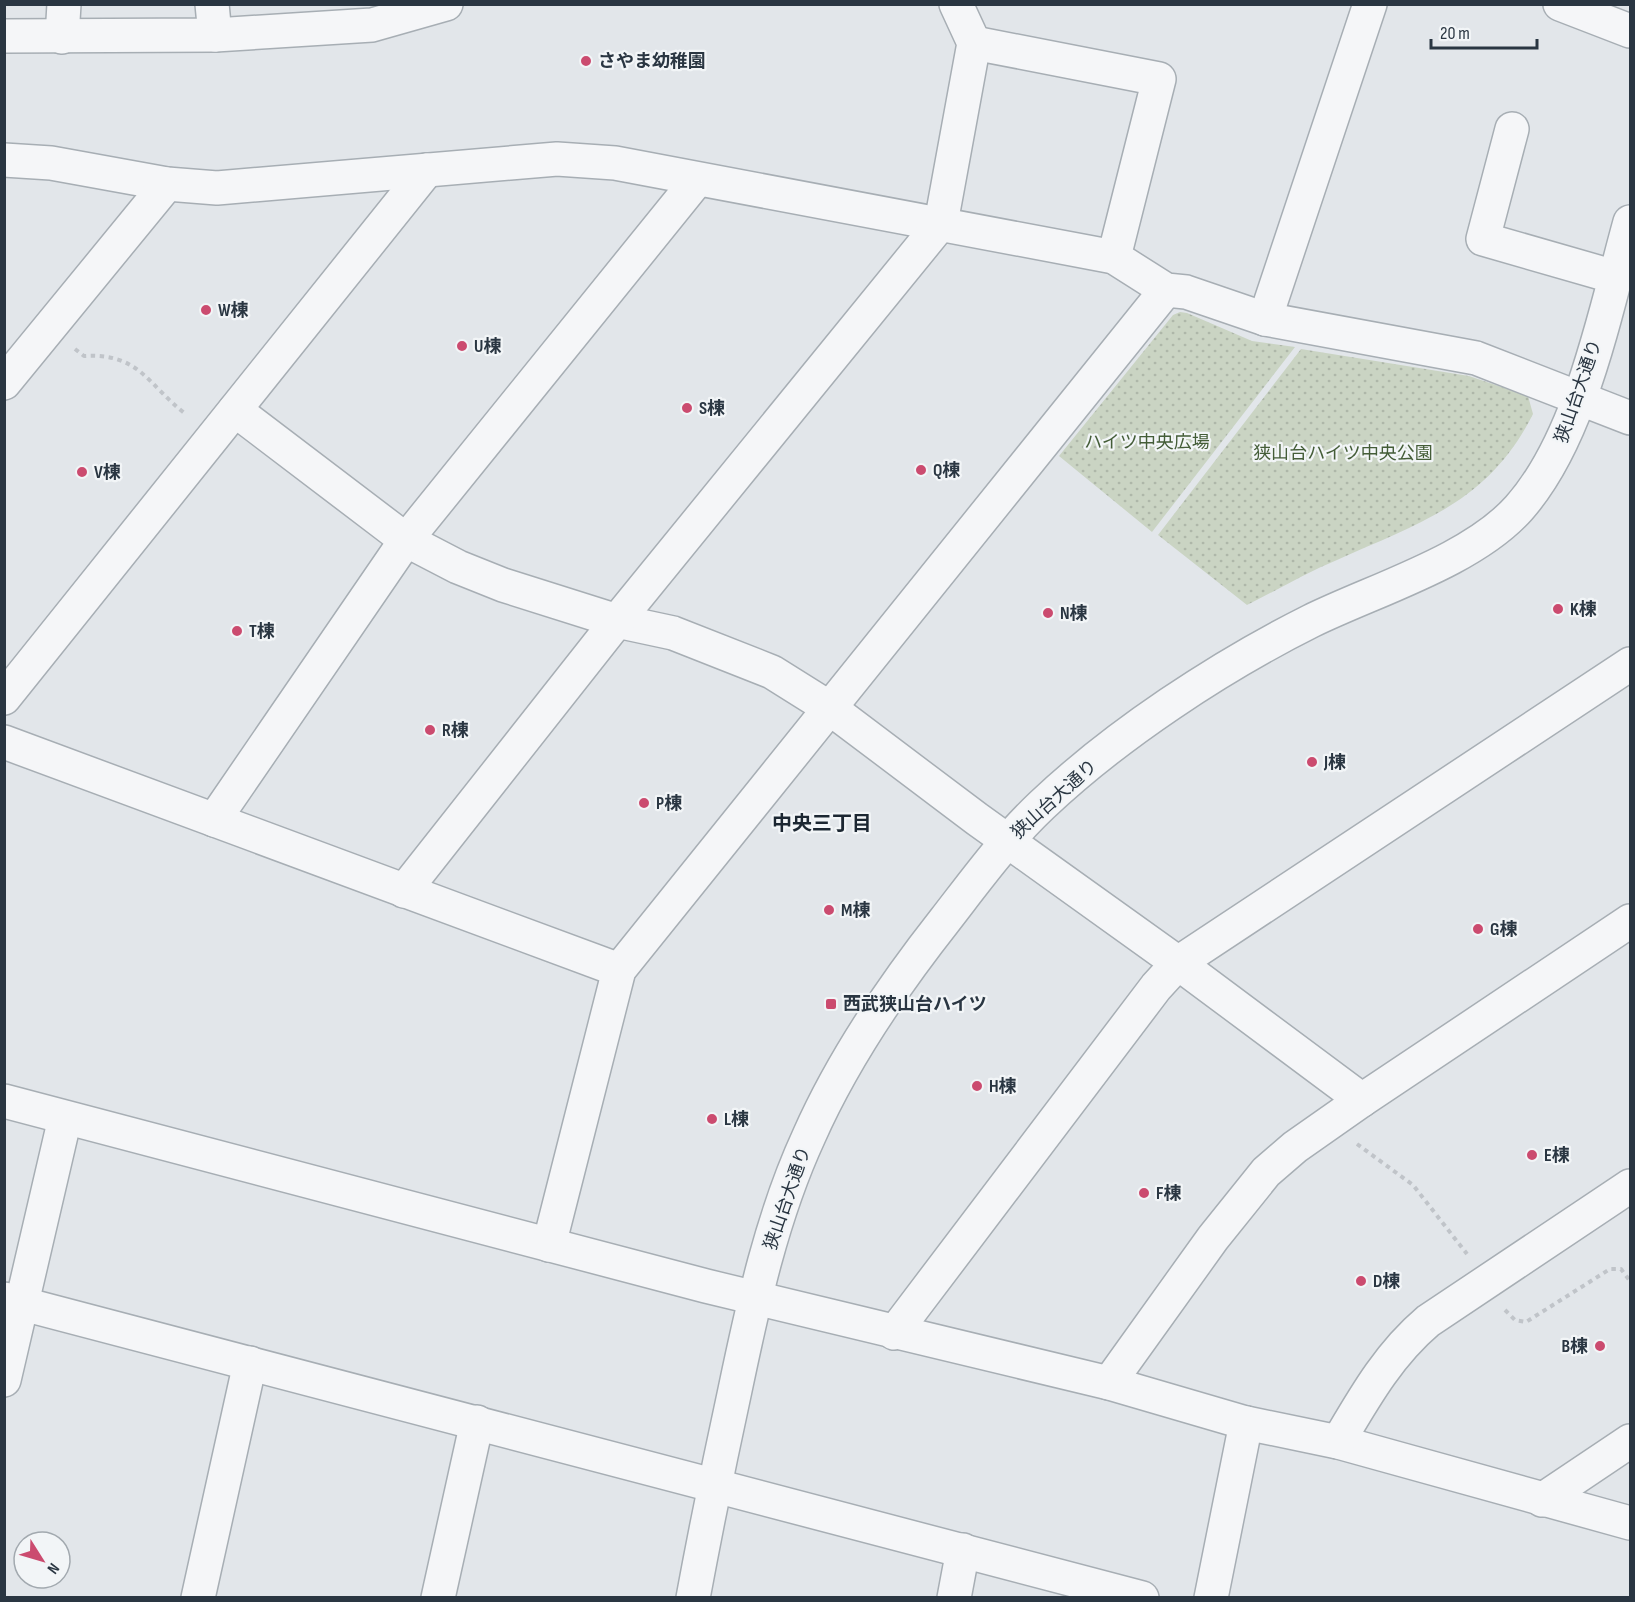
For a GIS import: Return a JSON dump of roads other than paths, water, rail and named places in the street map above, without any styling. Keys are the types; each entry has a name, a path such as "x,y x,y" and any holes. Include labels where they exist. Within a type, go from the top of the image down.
{"street":[{"path":"62,37 64,4"},
{"path":"4,36 62,37 214,20 371,15 446,4"},
{"path":"404,891 617,621 941,223 974,44 956,4"},
{"path":"1265,319 1370,4"},
{"path":"1560,4 1630,31"},
{"path":"974,44 1159,79 1114,257"},
{"path":"1512,129 1483,239 1625,250"},
{"path":"4,160 51,163 167,184 217,188 557,159 615,163 1114,257 1166,290 1186,292 1265,319 1476,358 1630,418"},
{"path":"4,698 428,170"},
{"path":"213,820 406,540 697,180"},
{"path":"4,383 167,184"},
{"name":"狭山台大通り","path":"693,1598 754,1298 786,1195 808,1136 835,1084 871,1024 930,939 1008,842 1046,801 1107,751 1199,685 1308,622 1480,541 1518,510 1556,453 1580,398 1625,250"},
{"path":"549,1245 619,970 1166,290"},
{"path":"235,410 406,540 458,567 503,585 617,621 673,633 725,651 772,672 831,709 1008,842 1178,963 1362,1100"},
{"path":"894,1333 1156,987 1178,963 1630,664"},
{"path":"4,742 619,970"},
{"path":"1109,1383 1244,1198 1266,1172 1295,1147 1362,1100 1630,921"},
{"path":"4,1101 754,1298 1109,1383 1246,1423 1338,1442 1630,1523"},
{"path":"4,1380 13,1301 65,1118"},
{"path":"1338,1442 1367,1392 1408,1337 1428,1321 1630,1185"},
{"path":"13,1301 1142,1598"},
{"path":"198,1598 250,1363"},
{"path":"438,1598 477,1422"},
{"path":"1210,1598 1246,1423"},
{"path":"1542,1500 1630,1441"},
{"path":"954,1598 963,1550"}],"place":[{"name":"さやま幼稚園","path":"586,61"},
{"name":"W棟","path":"206,310"},
{"name":"U棟","path":"462,346"},
{"name":"S棟","path":"687,408"},
{"name":"Q棟","path":"921,470"},
{"name":"V棟","path":"82,472"},
{"name":"K棟","path":"1558,609"},
{"name":"N棟","path":"1048,613"},
{"name":"T棟","path":"237,631"},
{"name":"R棟","path":"430,730"},
{"name":"J棟","path":"1312,762"},
{"name":"P棟","path":"644,803"},
{"name":"M棟","path":"829,910"},
{"name":"G棟","path":"1478,929"},
{"name":"西武狭山台ハイツ","path":"831,1004"},
{"name":"H棟","path":"977,1086"},
{"name":"L棟","path":"712,1119"},
{"name":"E棟","path":"1532,1155"},
{"name":"F棟","path":"1144,1193"},
{"name":"D棟","path":"1361,1281"},
{"name":"B棟","path":"1600,1346"}],"district":[{"name":"中央三丁目","path":"822,823"}],"park label":[{"name":"ハイツ中央広場","path":"1147,442"},
{"name":"狭山台ハイツ中央公園","path":"1343,453"}]}
